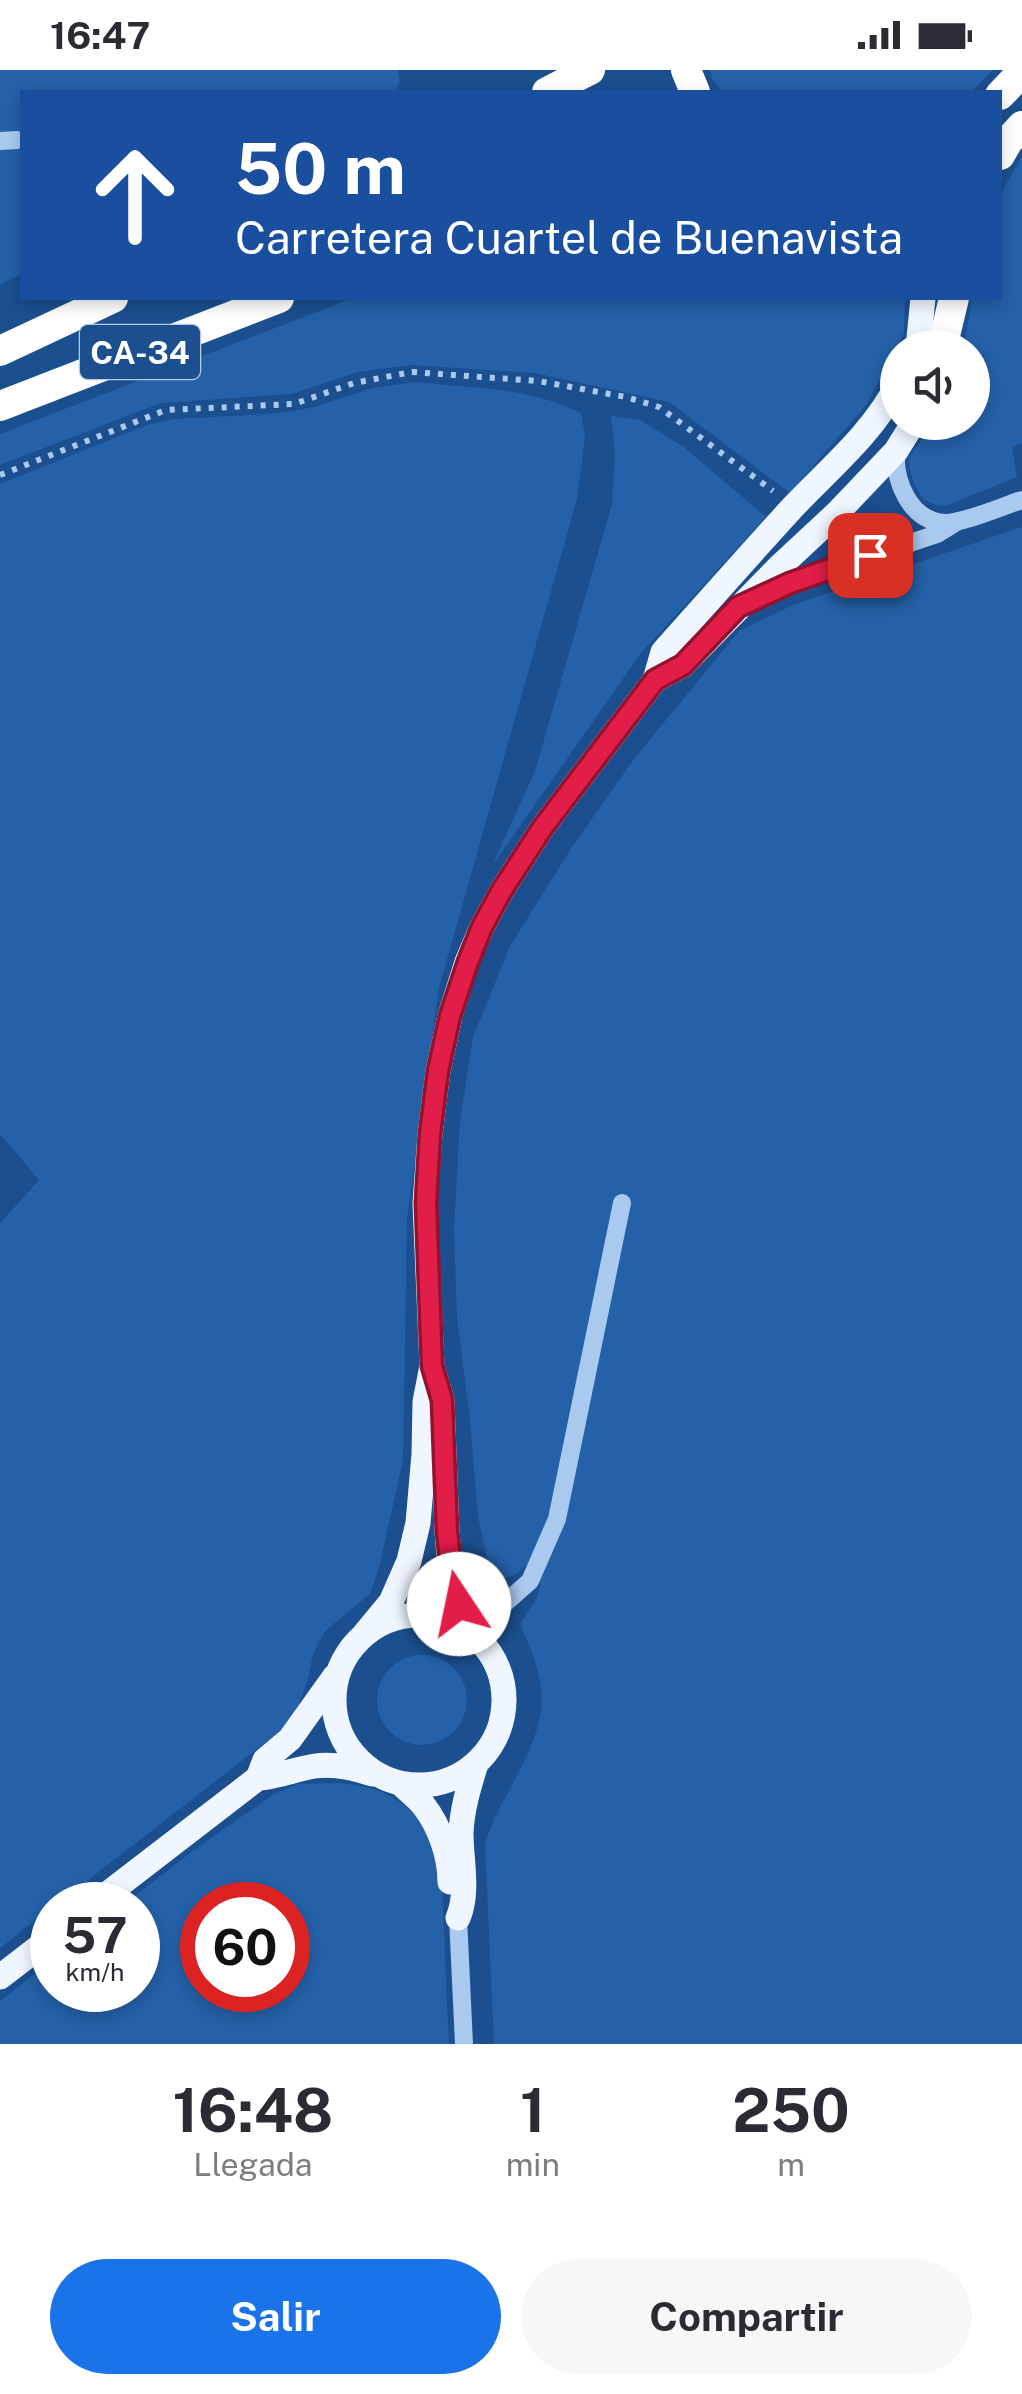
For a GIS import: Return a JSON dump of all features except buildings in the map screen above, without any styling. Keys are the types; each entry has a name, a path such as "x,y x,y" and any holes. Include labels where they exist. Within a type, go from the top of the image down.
{"highway":[{"path":"551,90 590,70"},
{"path":"1002,94 1022,72"},
{"path":"1002,152 1022,126"},
{"name":"CA-34","path":"0,351 107,300"},
{"name":"CA-34","path":"0,406 274,300"},
{"path":"934,330 953,300"}],"main road":[{"path":"924,300 925,330"},
{"path":"930,330 939,300"},
{"path":"469,1631 452,1576 447,1532 442,1400 432,1366 426,1203 438,1071 450,1016 482,927 502,890 543,827 655,680 663,652 880,415"},
{"path":"836,514 830,504 832,494 881,440"},
{"path":"655,680 683,665 836,514 902,440"},
{"path":"124,1882 258,1778 265,1760 290,1739 349,1652 391,1602 409,1561 422,1487 424,1402 432,1366"},
{"path":"258,1778 336,1765 390,1780 420,1785 440,1783 459,1776 490,1748 500,1730 504,1689 490,1650 469,1631 440,1617 419,1614 398,1616 362,1636"},
{"path":"340,1670 335,1690 340,1731 363,1764 424,1806 450,1862 450,1905 458,1918"},
{"path":"458,1918 464,1904 461,1830 476,1764"},
{"path":"0,1977 30,1954"}],"street":[{"path":"896,450 895,470 909,503 933,520 958,521"},
{"path":"738,607 790,583 937,534 958,521 1022,500"},
{"path":"836,514 871,535 912,541"},
{"path":"469,1631 530,1581 557,1519 622,1204"},
{"path":"458,1918 464,2044"}],"path":[{"path":"0,474 166,410 294,404 354,383 412,372 538,382 659,407 794,506"}],"shaded area":[{"path":"0,70 398,70 400,81 396,90 20,90 20,275 0,285"},
{"path":"710,70 993,70 973,90 721,90"},
{"path":"1022,156 1022,443 1012,447 1017,477 945,506 935,505 917,489 910,457 922,440 990,440 990,330 967,330 972,300 1002,300 1002,191"},
{"path":"348,300 905,300 904,330 880,330 880,379 867,404 790,493 669,402 535,373 410,365 358,372 292,394 161,403 0,465 0,434"},
{"path":"415,382 541,398 581,413 585,436 577,499 439,988 407,1218 403,1460 379,1568 370,1594 325,1631 313,1654 299,1704 284,1728 86,1882 30,1882 30,1924 0,1948 0,1223 39,1180 0,1134 0,484 147,425 173,419 310,408 373,388"},
{"path":"611,416 640,420 684,447 766,517 641,653 492,866 535,771 612,504 615,454"},
{"path":"1022,527 1022,2044 494,2044 485,1845 528,1752 540,1716 540,1682 520,1624 537,1597 540,1583 537,1566 527,1565 502,1580 493,1576 478,1516 457,1318 454,1228 460,1121 473,1037 510,946 572,847 634,759 739,631 795,604"},
{"path":"422,1655 454,1668 467,1700 454,1732 422,1745 390,1732 377,1700 390,1668"},
{"path":"341,1783 374,1789 400,1802 426,1830 434,1847 442,1886 449,2044 0,2044 0,2001 30,1977 30,2012 160,2012 160,1882 153,1882 274,1794 299,1784"}],"route":[{"path":"459,1604 447,1532 442,1400 432,1366 426,1203 438,1071 450,1016 468,962 502,890 543,827 655,680 683,665 738,607 790,583 870,555"}]}
